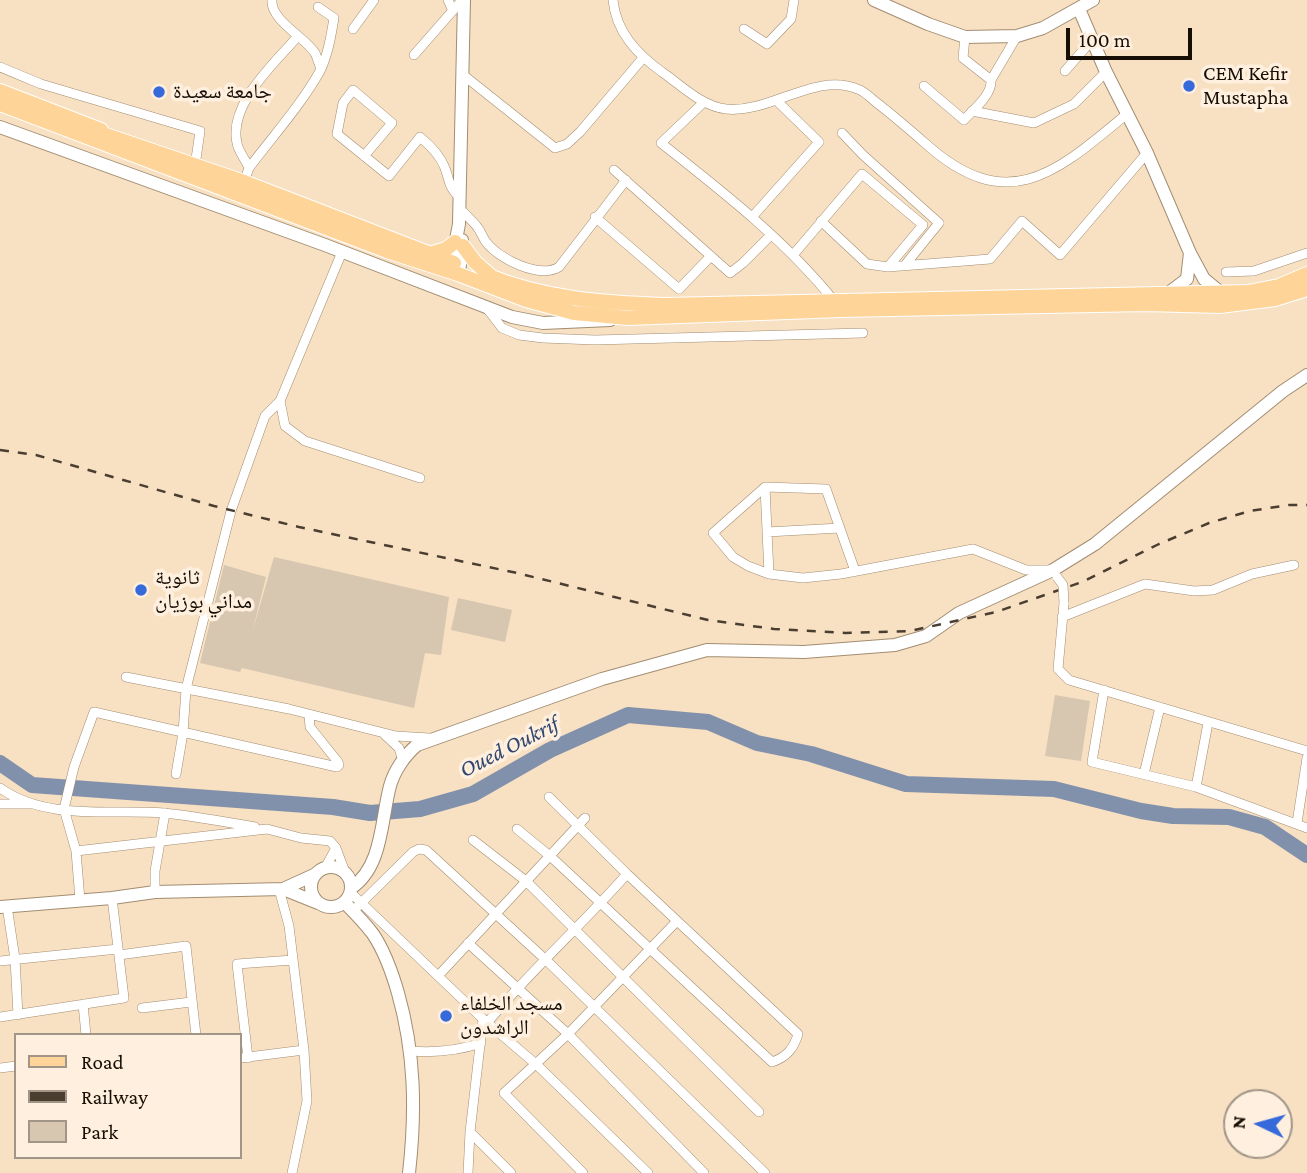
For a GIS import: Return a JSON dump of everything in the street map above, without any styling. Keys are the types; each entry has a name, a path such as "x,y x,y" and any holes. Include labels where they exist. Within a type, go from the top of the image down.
{"main road":[{"path":"0,91 150,156"},
{"path":"0,98 387,251 542,293 585,301 665,305 1146,304 1194,290 1220,306 1251,304 1307,289"},
{"path":"0,104 150,156"},
{"path":"0,110 150,156 195,166 244,183 430,254 526,300 574,313 628,318 830,305 1167,294 1194,290 1248,292 1279,286 1307,274"},
{"path":"430,254 459,244 493,278"}],"street":[{"path":"272,0 272,7 278,15 314,52 321,69"},
{"path":"353,29 374,0"},
{"path":"448,0 453,11"},
{"path":"414,55 463,0"},
{"path":"455,268 459,244 463,0"},
{"path":"612,0 614,14 626,38 643,58 704,102 724,109 751,109 799,92 834,85 860,90 933,151 964,172 998,183 1021,181 1055,170 1128,113"},
{"path":"744,29 767,44 791,19 794,0"},
{"path":"874,0 965,37 1017,36 1043,28 1093,0"},
{"path":"244,183 249,168 321,69 334,18 318,7"},
{"path":"1079,9 1147,153 1190,253 1194,290"},
{"path":"249,168 237,143 238,121 244,100 298,36"},
{"path":"924,86 964,120 991,87 991,80 1017,36"},
{"path":"965,37 963,58 991,80"},
{"path":"1065,71 1092,40"},
{"path":"463,74 555,148 567,144 580,132 643,58"},
{"path":"0,67 41,84 200,131 195,166"},
{"path":"972,111 1034,123 1074,104 1107,72"},
{"path":"364,156 392,122 353,90 343,103 337,134 364,156 389,176 421,137 434,148 445,168 449,187 487,244 506,258 531,270 550,272 559,267 626,180"},
{"path":"753,216 819,142 777,100"},
{"path":"704,102 661,143 753,216 793,255 830,305"},
{"path":"0,127 522,320 544,323 628,318"},
{"path":"842,133 939,223 905,265"},
{"path":"821,222 867,264 888,267 990,259 1022,221 1060,255 1147,153"},
{"path":"614,170 730,273 771,235"},
{"path":"793,255 862,174 923,225 888,267"},
{"path":"595,217 679,289 711,256"},
{"path":"176,774 183,733 186,689 243,471 265,416 280,401 342,252"},
{"path":"1226,272 1254,271 1307,253"},
{"path":"501,313 542,293"},
{"path":"486,307 502,328 519,335 543,338 595,340 863,332"},
{"path":"683,336 684,316"},
{"path":"352,899 370,863 383,824 390,784 402,761 417,745 430,738 602,679 707,650 804,652 895,645 926,636 959,612 1055,574 1116,528 1283,391 1307,375"},
{"path":"280,401 285,426 305,441 420,478"},
{"path":"855,571 827,489 765,487 713,533 733,557 769,574 803,578 855,571 972,549 1026,570 1055,574 1063,585 1064,603 1058,669 1069,680 1307,751"},
{"path":"765,487 769,574"},
{"path":"767,532 840,527"},
{"path":"1062,617 1145,584 1213,590 1252,574 1294,565"},
{"path":"126,677 380,732 411,738 430,738"},
{"path":"1104,690 1092,762 1196,787 1307,828"},
{"path":"1144,774 1160,707"},
{"path":"80,900 76,851 64,809 74,767 94,712 337,767 340,765 338,762 310,727 309,715"},
{"path":"1196,787 1208,723"},
{"path":"380,732 399,748 402,761"},
{"path":"1297,823 1307,758"},
{"path":"0,788 12,796 43,807 165,813 332,842 352,899 387,961 407,1025 411,1051 414,1128 409,1173"},
{"path":"517,829 550,856 772,1062 783,1058 795,1044 798,1034 627,874 581,821 549,797"},
{"path":"0,804 30,803"},
{"path":"155,892 155,871 165,813"},
{"path":"438,976 581,821"},
{"path":"76,851 267,829"},
{"path":"473,840 526,881 759,1112"},
{"path":"320,904 311,890 336,848"},
{"path":"18,1015 15,959 4,906 155,892 281,889 330,907 352,899 413,852 423,849 546,960 765,1173"},
{"path":"345,873 370,863"},
{"path":"281,889 320,871 337,868 345,873"},
{"path":"468,1173 470,1132 485,1021 601,904 627,874"},
{"path":"281,889 288,915 307,1101 292,1173"},
{"path":"0,1017 124,998 112,898"},
{"path":"352,899 537,1065 648,1173"},
{"path":"583,1173 504,1093 537,1065 677,921"},
{"path":"468,943 568,1034 704,1173"},
{"path":"0,961 186,946 196,1033"},
{"path":"293,960 237,964 244,1058 304,1051"},
{"path":"142,1008 191,1002"},
{"path":"83,1004 86,1033"},
{"path":"411,1051 433,1053 481,1043"},
{"path":"470,1132 511,1173"}],"green space":[{"path":"274,557 449,597 441,655 425,653 414,708 242,668 240,672 200,663 224,565 266,577 252,633"},
{"path":"458,598 512,610 505,642 451,630"},
{"path":"1055,695 1090,701 1081,761 1045,756"}],"waterway":[{"name":"Oued Oukrif","path":"0,763 32,785 333,807 370,813 420,809 473,794 550,750 628,715 708,722 757,743 811,754 906,784 1054,789 1141,811 1173,816 1229,817 1265,827 1307,855"}],"railway":[{"path":"0,450 36,455 214,506 299,527 517,573 708,620 774,629 845,633 910,631 996,612 1082,582 1209,523 1250,511 1307,505"}],"place":[{"name":"CEM Kefir Mustapha","path":"1189,86"},
{"name":"جامعة سعيدة","path":"159,92"},
{"name":"ثانوية مداني بوزيان","path":"141,590"},
{"name":"مسجد الخلفاء الراشدون","path":"446,1016"}]}
